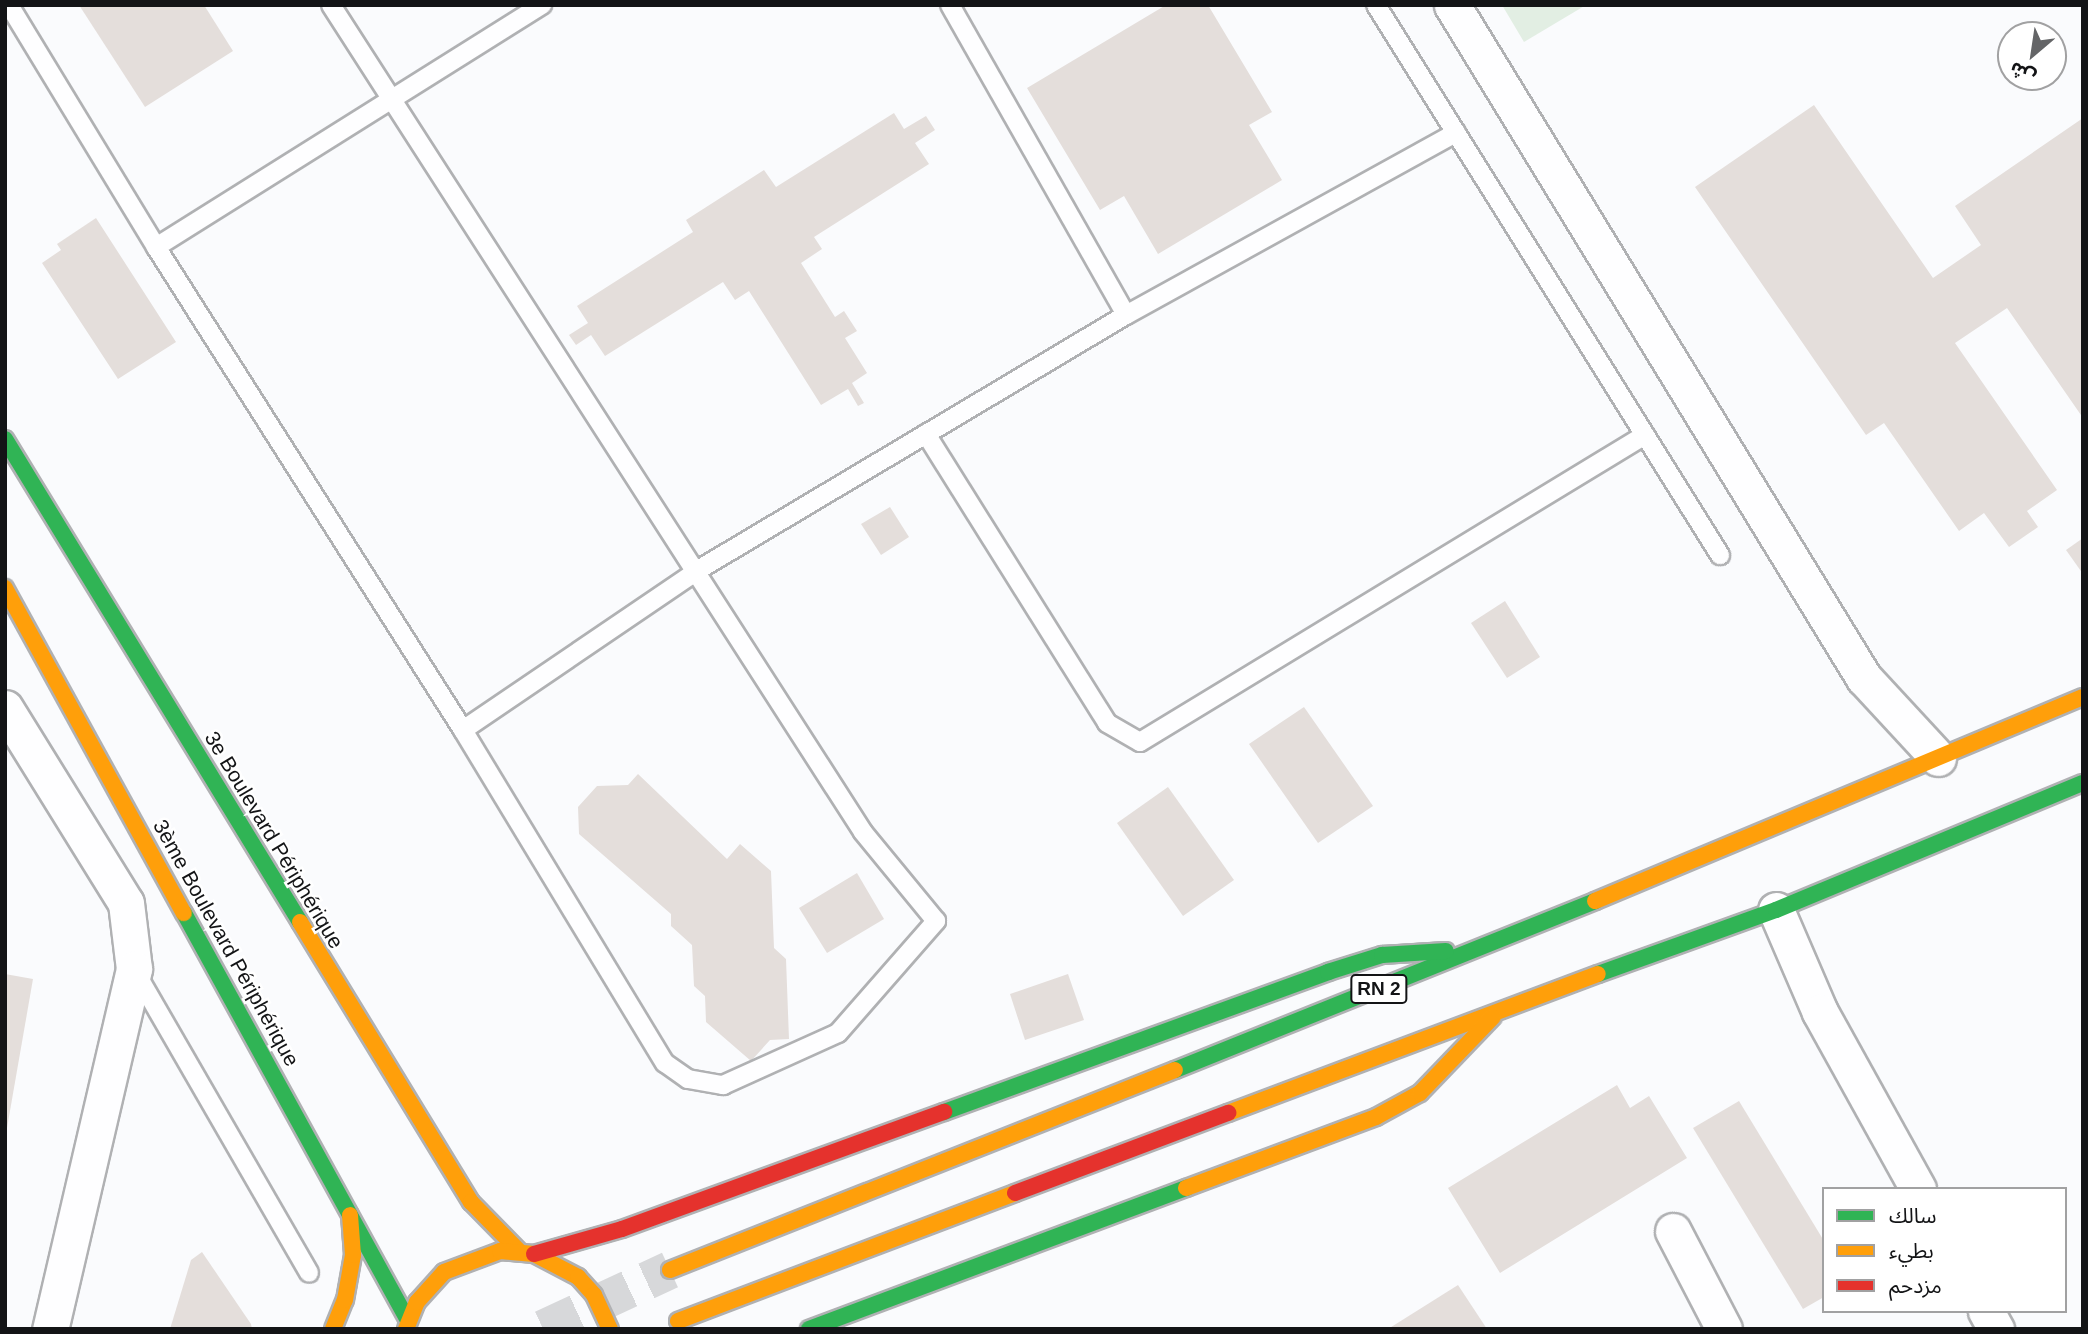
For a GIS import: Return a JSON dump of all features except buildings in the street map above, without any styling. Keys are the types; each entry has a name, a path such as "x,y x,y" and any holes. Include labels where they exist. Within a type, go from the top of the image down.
{"highway":[{"name":"3e Boulevard Périphérique","path":"5,439 471,1202 527,1253"},
{"name":"3ème Boulevard Périphérique","path":"5,588 350,1210 407,1324"},
{"name":"RN 2","path":"670,1270 1478,950 2083,697"},
{"path":"678,1321 1499,1010 1776,911 2083,783"},
{"path":"407,1324 429,1286 461,1262 500,1251 527,1253 622,1229 1349,965 1382,955 1478,950"},
{"path":"809,1329 1376,1117 1420,1093 1499,1010"},
{"path":"471,1202 519,1224"},
{"path":"333,1329 345,1300 352,1255 350,1210"},
{"path":"549,1231 591,1234 622,1229"},
{"path":"527,1253 578,1277 594,1295 610,1329"}],"street":[{"path":"1452,5 1864,678 1938,758"},
{"path":"5,708 126,903 134,969 50,1329"},
{"path":"1776,911 1820,1012 1917,1187"},
{"path":"1673,1231 1724,1329"},
{"path":"1987,1313 1996,1329"}],"lane":[{"path":"9,5 156,247 463,730 665,1063 688,1079 723,1085 838,1033 936,922 863,832 698,570 391,102 331,5"},
{"path":"156,247 542,5"},
{"path":"950,5 1126,315"},
{"path":"1376,5 1720,555"},
{"path":"463,730 698,570 1126,315 1456,133"},
{"path":"926,434 1107,723 1140,742 1645,435"},
{"path":"134,969 309,1273"}],"shaded area":[{"path":"1502,5 1586,5 1524,42"}],"tunnel":[{"path":"543,1329 670,1270"}],"traffic: fast":[{"path":"5,439 300,922"},
{"path":"1598,974 1776,910 2083,783"},
{"path":"1175,1070 1595,901"},
{"path":"184,913 408,1320"},
{"path":"944,1112 1328,972 1382,955 1446,951"},
{"path":"809,1329 1186,1188"}],"traffic: slow":[{"path":"5,588 184,913"},
{"path":"1595,901 2083,697"},
{"path":"300,922 471,1202 520,1252"},
{"path":"1228,1113 1598,974"},
{"path":"1186,1188 1376,1117 1420,1093 1493,1017"},
{"path":"670,1270 1175,1070"},
{"path":"678,1321 1015,1193"},
{"path":"333,1329 345,1300 353,1255 350,1215"},
{"path":"406,1329 417,1302 444,1272 500,1251 534,1254 578,1277 594,1295 610,1329"}],"traffic: jam":[{"path":"534,1254 622,1229 944,1112"},
{"path":"1015,1193 1228,1113"}]}
